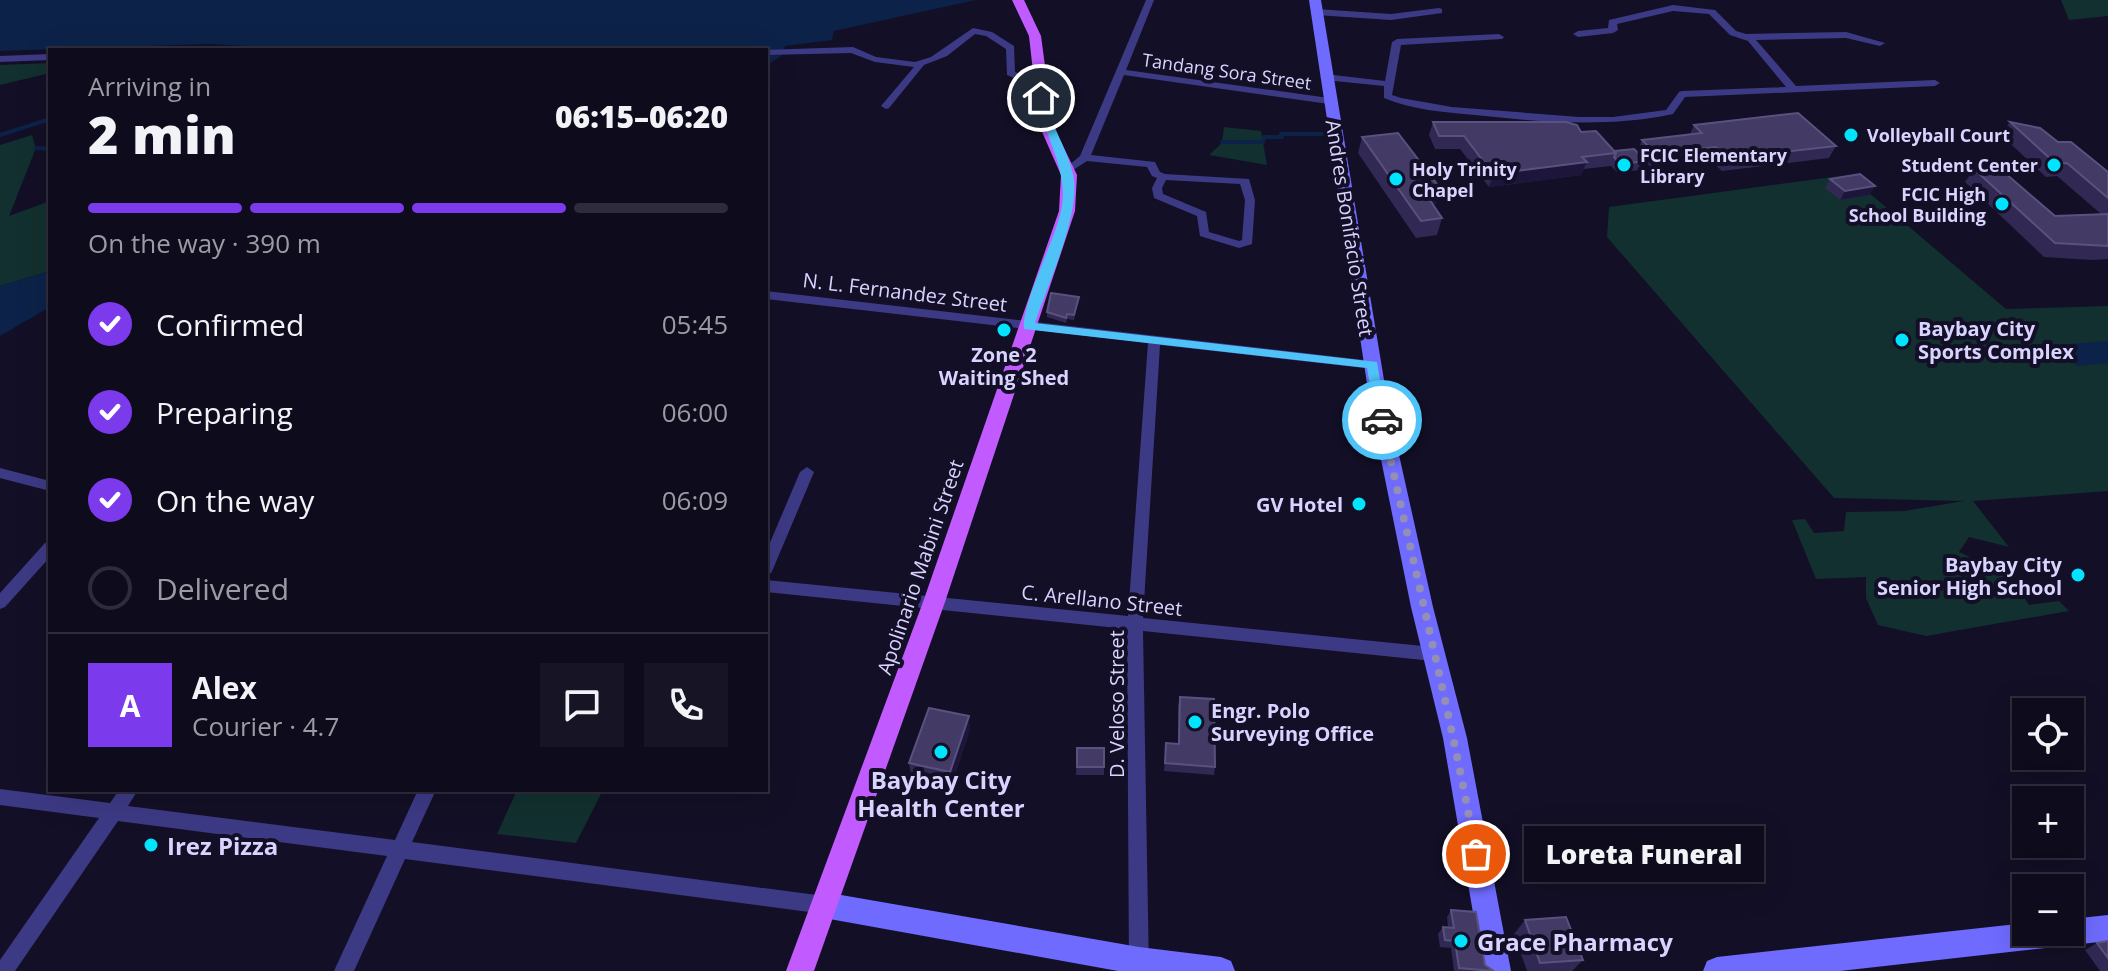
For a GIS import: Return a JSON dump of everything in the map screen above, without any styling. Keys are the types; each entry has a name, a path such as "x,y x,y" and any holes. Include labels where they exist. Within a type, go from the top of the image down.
{"main road":[{"path":"1018,0 1035,36 1046,125 1068,173"},
{"name":"Apolinario Mabini Street","path":"800,971 934,602 1067,211 1068,173"}],"street":[{"path":"1068,173 1085,158 1122,72 1149,1 1136,0"},
{"path":"1315,6 1391,17 1439,11"},
{"name":"Andres Bonifacio Street","path":"1315,6 1373,365 1433,654 1455,738 1497,971"},
{"path":"1578,34 1613,30 1612,22 1680,8 1712,12 1733,33 1746,37 1846,35 1880,43"},
{"path":"1414,15 1422,23"},
{"path":"768,52 853,50 863,57 920,66 933,62 973,31 989,34 1011,48 1010,73 1040,86"},
{"path":"1430,32 1438,40"},
{"path":"1499,37 1396,43 1387,96 1396,102 1590,121 1669,112 1682,94 1935,83"},
{"path":"1746,37 1793,89"},
{"path":"0,59 48,57"},
{"path":"886,106 920,66"},
{"name":"Tandang Sora Street","path":"1122,72 1329,101"},
{"path":"1325,77 1389,84"},
{"path":"1085,158 1151,164 1156,174 1163,177 1245,181 1250,200 1248,242 1239,245 1204,234 1202,214 1158,196 1157,188 1163,177"},
{"name":"N. L. Fernandez Street","path":"768,295 1373,365"},
{"name":"D. Veloso Street","path":"1139,966 1135,624 1154,341"},
{"path":"768,564 807,472"},
{"path":"0,473 48,485"},
{"path":"0,603 48,549"},
{"name":"C. Arellano Street","path":"768,586 1433,654"},
{"path":"4,971 128,792"},
{"path":"344,971 426,792"},
{"path":"0,797 398,852 824,905 1139,966 1221,971"},
{"path":"2084,930 2108,928"},
{"path":"1717,971 2012,938"}],"green space":[{"path":"2061,0 2108,0 2108,16 2069,20"},
{"path":"48,63 48,73 0,85 0,65"},
{"path":"1224,127 1261,131 1267,165 1209,155 1222,143"},
{"path":"32,135 36,148 9,216 48,202 48,272 0,286 0,145"},
{"name":"Baybay City Sports Complex","path":"1848,175 2006,309 2108,306 2108,491 1973,501 2009,547 1969,537 1959,552 2011,576 2029,605 2059,601 2069,611 1926,636 1878,625 1866,598 1866,577 1816,579 1792,520 1805,519 1814,533 1844,531 1846,512 1904,511 1964,501 1834,498 1607,237 1609,207"},
{"path":"516,792 602,792 576,843 497,834"}],"water":[{"path":"0,0 976,0 834,31 832,40 785,46 781,56 768,65 768,48 279,48 210,44 0,51"},
{"path":"48,272 48,308 0,336 0,286"},
{"path":"2108,341 2108,363 2077,366 2055,345"}],"building":[{"path":"1798,113 1836,146 1728,158 1716,147 1656,154 1642,140 1702,133 1694,125"},
{"path":"1433,122 1566,122 1577,125 1581,132 1596,131 1616,153 1582,157 1587,162 1493,174 1464,136 1439,136"},
{"path":"2010,122 2040,128 2058,142 2071,142 2108,172 2108,198 2067,163 2056,164"},
{"path":"1398,133 1440,188 1423,190 1442,218 1421,221 1362,137"},
{"path":"1634,149 1646,161 1620,164 1614,157 1614,151"},
{"path":"1998,167 2055,216 2108,214 2108,246 2055,243 1974,169"},
{"path":"1860,174 1875,186 1845,191 1830,179"},
{"path":"1051,293 1079,297 1074,315 1067,314 1066,318 1047,312"},
{"path":"1180,697 1214,699 1215,767 1165,763 1166,743 1179,744"},
{"name":"Baybay City Health Center","path":"929,708 969,716 950,772 909,763"},
{"path":"1077,748 1104,748 1104,767 1077,767"},
{"name":"Grace Pharmacy","path":"1451,910 1476,912 1485,965 1494,971 1459,968 1455,941 1445,940 1443,927 1454,928"},
{"path":"1566,917 1583,960 1540,963 1525,920"},
{"path":"2108,941 2108,958 2097,943"}],"waterway":[{"path":"0,135 48,120"},
{"path":"1222,142 1263,142 1264,137 1282,137 1281,134 1323,134"},
{"path":"36,148 48,149"}],"way so far":[{"path":"1382,420 1422,607 1455,738 1476,854"}],"place":[{"name":"Volleyball Court","path":"1851,135"},
{"name":"FCIC Elementary Library","path":"1624,165"},
{"name":"Student Center","path":"2054,165"},
{"name":"Holy Trinity Chapel","path":"1396,179"},
{"name":"FCIC High School Building","path":"2002,204"},
{"name":"Zone 2 Waiting Shed","path":"1004,330"},
{"name":"Baybay City Sports Complex","path":"1902,340"},
{"name":"GV Hotel","path":"1359,504"},
{"name":"Baybay City Senior High School","path":"2078,575"},
{"name":"Engr. Polo Surveying Office","path":"1195,722"},
{"name":"Baybay City Health Center","path":"941,752"},
{"name":"Irez Pizza","path":"151,845"},
{"name":"Loreta Funeral","path":"1476,854"},
{"name":"Grace Pharmacy","path":"1461,941"}],"route":[{"path":"1041,98 1046,125 1069,175 1067,211 1028,326 1373,365 1382,420"}]}
